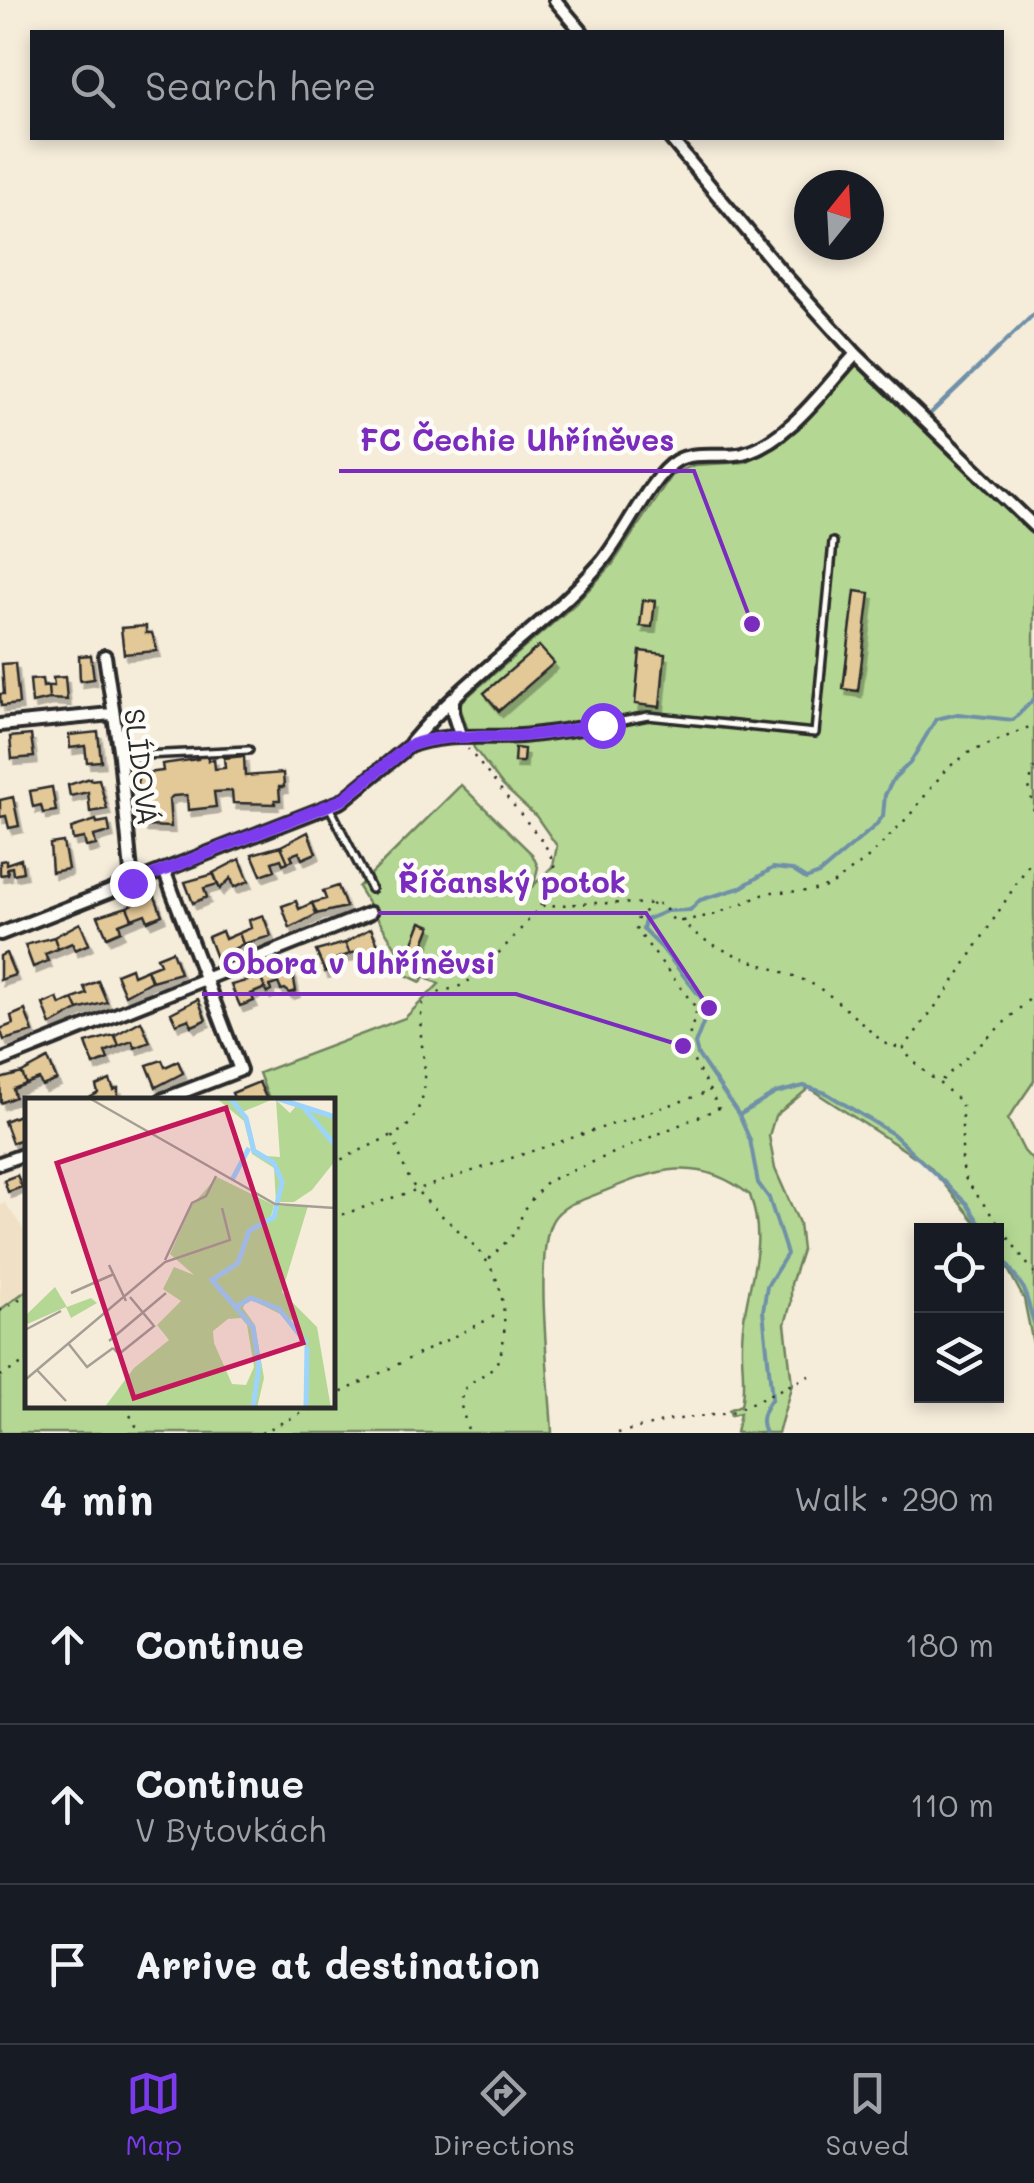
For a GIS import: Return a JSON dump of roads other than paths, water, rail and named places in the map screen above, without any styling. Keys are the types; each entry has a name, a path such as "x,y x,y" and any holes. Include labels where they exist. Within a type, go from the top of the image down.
{"street":[{"path":"555,0 580,30"},
{"path":"672,140 856,354 1034,526"},
{"path":"0,934 328,806 355,791 571,597 604,560 661,476 676,461 692,456 726,457 762,445 784,432 856,354"},
{"name":"SLÍDOVÁ","path":"105,656 120,756 132,883"},
{"path":"453,699 460,735"},
{"path":"0,725 111,714"},
{"path":"409,746 460,735 524,736 602,725"},
{"path":"164,870 240,1070 167,1098"},
{"path":"0,1060 370,913"},
{"path":"0,1164 25,1154"}],"lane":[{"path":"602,725 648,716 815,734 833,542"},
{"path":"120,756 249,750"},
{"path":"328,806 372,890"}],"waterway":[{"path":"929,415 1034,314"},
{"path":"765,1433 763,1415 772,1398 763,1311 767,1286 787,1254 769,1198 758,1183 750,1140 739,1115 698,1055 695,1044 709,1008 643,929 645,920 667,911 690,910 700,900 740,888 773,868 792,870 806,879 819,874 883,816 885,795 894,778 910,763 936,719 958,714 1013,720 1034,699"},
{"path":"741,1114 776,1093 804,1086 826,1093 893,1134 967,1204 979,1223"},
{"path":"1004,1260 1024,1289 1034,1323"}],"place":[{"name":"FC Čechie Uhříněves","path":"752,624"},
{"name":"Říčanský potok","path":"709,1008"},
{"name":"Obora v Uhříněvsi","path":"683,1046"}]}
